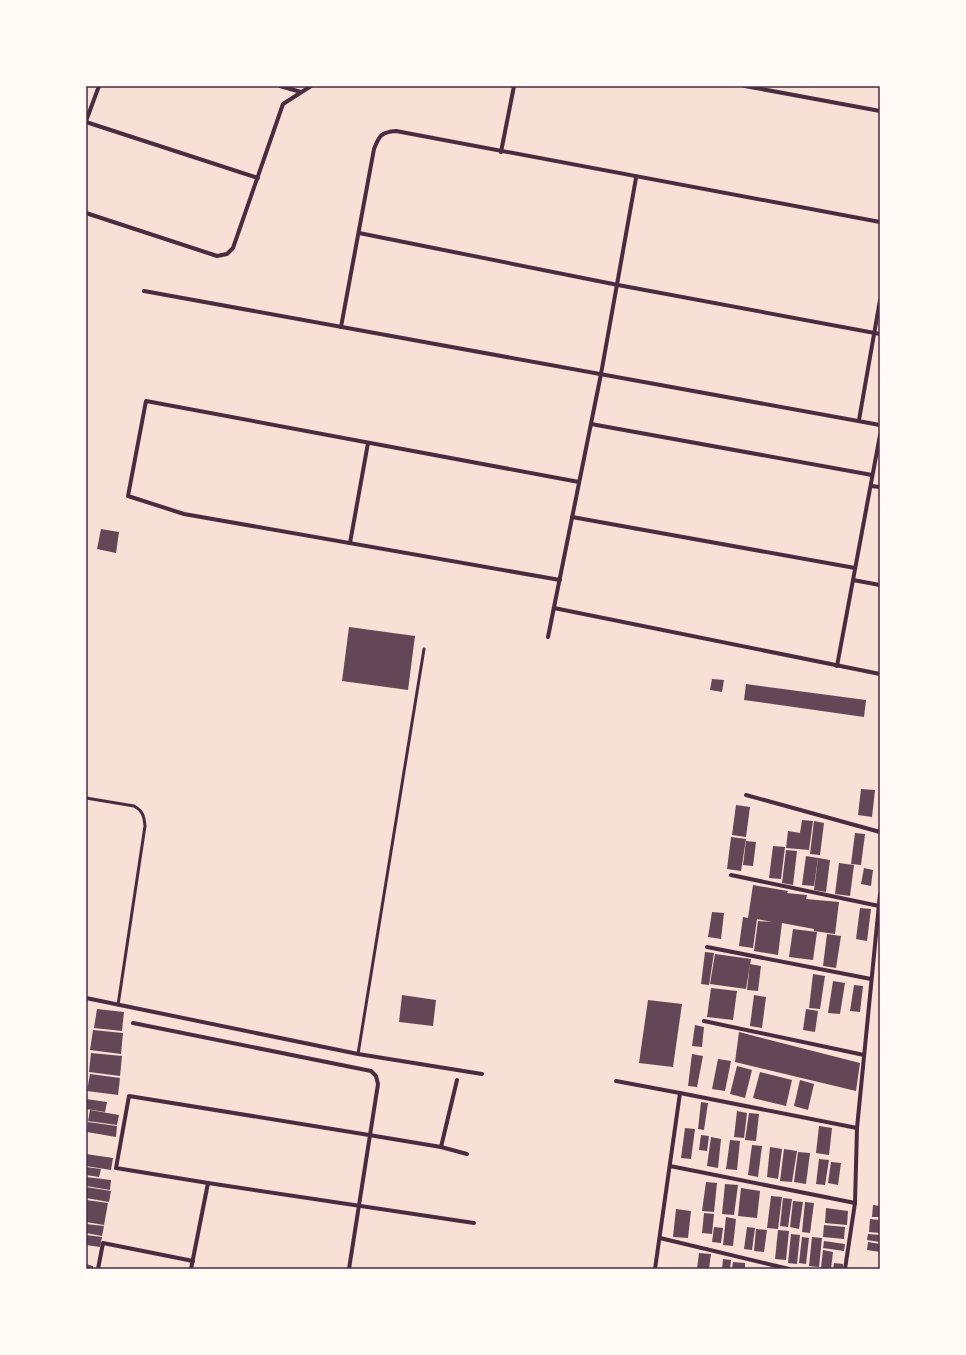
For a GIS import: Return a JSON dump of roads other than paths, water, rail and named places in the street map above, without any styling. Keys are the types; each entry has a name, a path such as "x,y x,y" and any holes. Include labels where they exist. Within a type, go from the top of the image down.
{"street":[{"path":"99,86 86,122 258,178"},
{"path":"280,86 301,92"},
{"path":"86,213 217,256 227,254 234,248 284,104 311,86"},
{"path":"501,152 514,86"},
{"path":"745,86 880,111"},
{"path":"341,327 374,149 378,138 386,132 396,132 636,178 880,222"},
{"path":"548,637 601,374 636,178"},
{"path":"358,233 618,285 880,334"},
{"path":"144,291 880,425"},
{"path":"859,420 880,300"},
{"path":"560,580 184,514 128,496 129,489 146,402 579,482"},
{"path":"591,424 872,475"},
{"path":"837,666 880,435"},
{"path":"350,543 368,443"},
{"path":"871,486 880,487"},
{"path":"572,517 855,568"},
{"path":"853,580 880,585"},
{"path":"554,608 880,674"},
{"path":"746,796 880,832"},
{"path":"731,876 879,906"},
{"path":"845,1269 855,1203 857,1128 880,894"},
{"path":"707,947 872,979"},
{"path":"86,998 358,1054 482,1074"},
{"path":"704,1021 864,1055"},
{"path":"133,1023 371,1071 376,1076 378,1084 349,1269"},
{"path":"441,1147 457,1080"},
{"path":"616,1081 857,1128"},
{"path":"656,1269 680,1093"},
{"path":"467,1154 441,1147 128,1096 116,1168 474,1223"},
{"path":"670,1166 855,1203"},
{"path":"192,1269 208,1183"},
{"path":"660,1238 789,1269"},
{"path":"98,1269 103,1243 193,1261"}],"lane":[{"path":"358,1054 424,649"},
{"path":"86,798 134,806 141,810 144,818 145,826 118,1004"}]}
